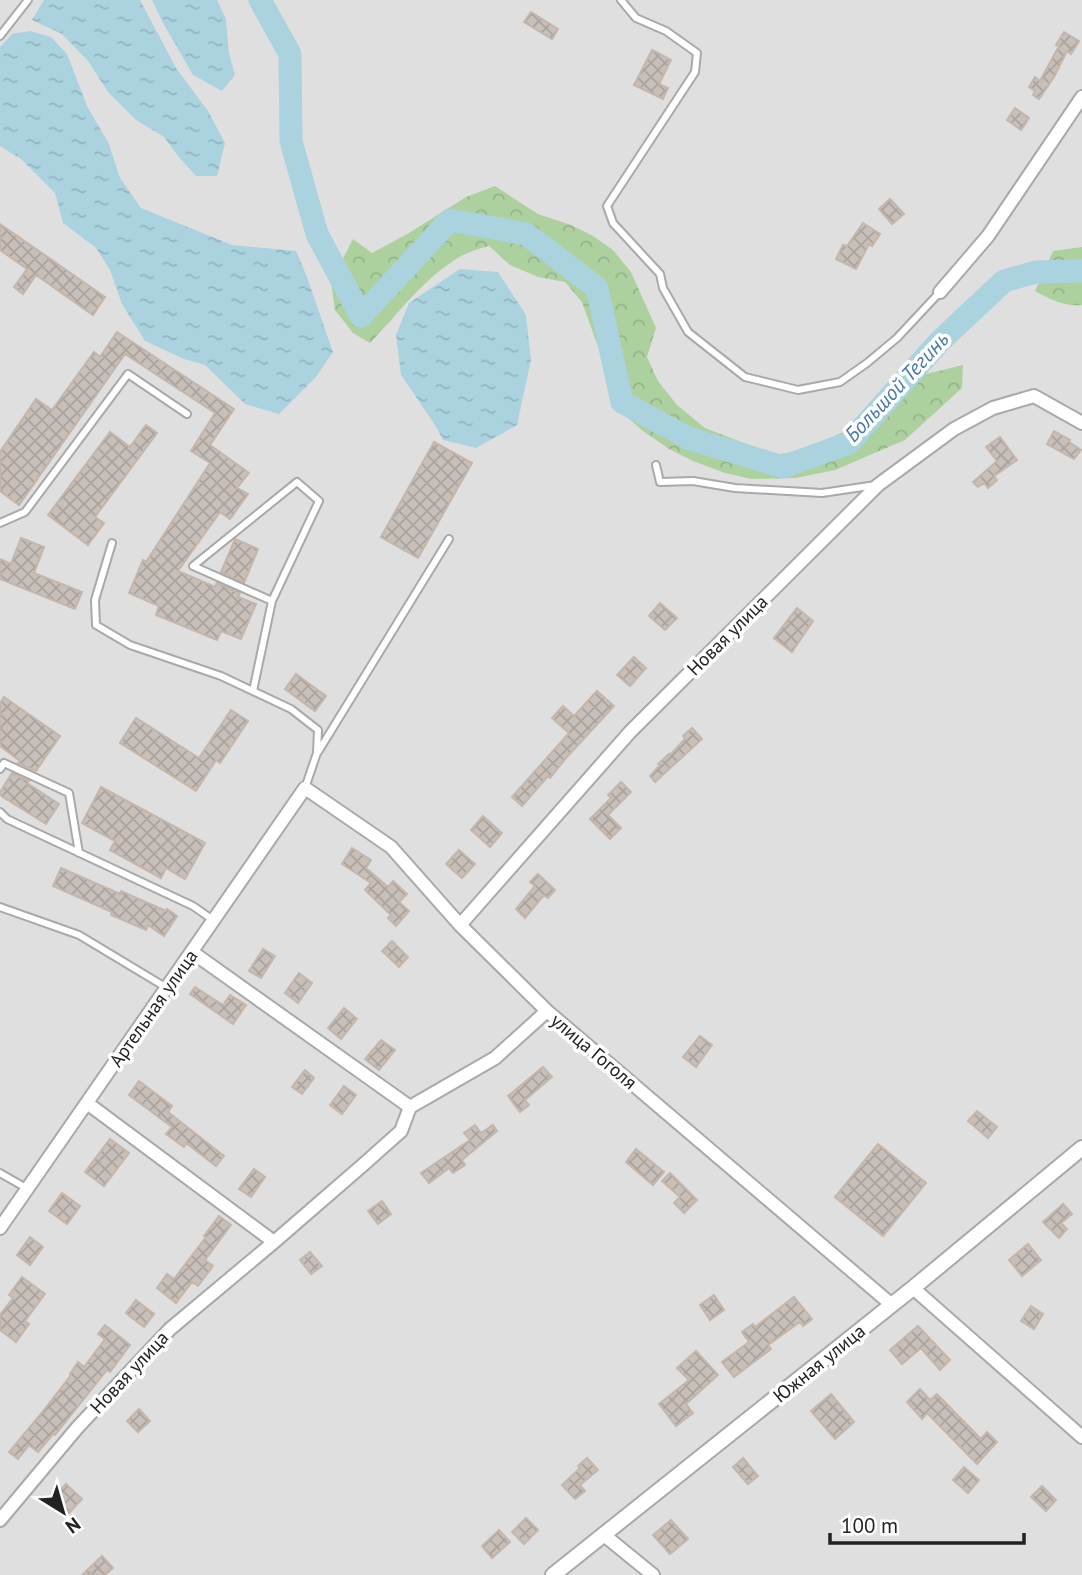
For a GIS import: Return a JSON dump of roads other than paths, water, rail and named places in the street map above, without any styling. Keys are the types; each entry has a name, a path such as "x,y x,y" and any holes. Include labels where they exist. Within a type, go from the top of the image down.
{"street":[{"path":"940,292 988,236 1082,97"},
{"name":"Новая улица","path":"460,925 630,732 878,485 954,429 993,408 1034,396 1082,424"},
{"name":"улица Гоголя","path":"305,788 391,846 460,925 547,1011 892,1305"},
{"name":"Артельная улица","path":"0,1228 305,788"},
{"path":"191,952 410,1107 495,1058 547,1011"},
{"path":"87,1103 275,1242"},
{"name":"Новая улица","path":"0,1520 77,1428 170,1329 275,1242 401,1131 410,1107"},
{"name":"Южная улица","path":"553,1575 892,1305 1082,1148"},
{"path":"913,1288 1082,1437"},
{"path":"604,1535 653,1575"}],"lane":[{"path":"0,36 28,0"},
{"path":"621,0 636,18 666,31 696,53 695,72 607,206 613,223 660,274 663,288 688,332 745,377 798,390 840,382 897,338 940,292"},
{"path":"0,523 25,512 128,373 187,414"},
{"path":"656,465 660,482 693,481 735,488 822,493 878,485"},
{"path":"253,691 272,601 319,501 297,482 193,566 272,601"},
{"path":"305,788 317,753 449,539"},
{"path":"112,543 95,600 96,625 130,645 221,676 291,709 318,730 317,753"},
{"path":"0,769 4,764 69,793 79,853"},
{"path":"0,812 7,819 193,906 214,920"},
{"path":"0,906 79,935 167,988"},
{"path":"0,1174 28,1189"}],"water":[{"path":"44,0 140,0 176,68 208,111 225,143 217,176 196,176 164,137 136,120 108,92 88,61 62,34 32,20"},
{"path":"152,0 217,0 226,19 229,53 235,75 222,91 193,75"},
{"path":"30,31 51,37 67,54 87,106 109,144 120,178 141,208 232,245 296,251 333,352 316,377 279,414 245,404 205,365 184,359 145,341 122,304 110,270 96,248 63,223 55,193 21,159 0,146 0,47 12,34"},
{"path":"460,269 498,272 526,315 531,360 517,425 476,448 443,440 401,375 396,335 409,303"}],"waterway":[{"name":"Большой Тегинь","path":"260,0 290,54 291,141 317,234 361,316 450,220 526,234 597,288 622,402 688,438 783,467 849,443 939,342 1004,281 1036,272 1082,271"}]}
